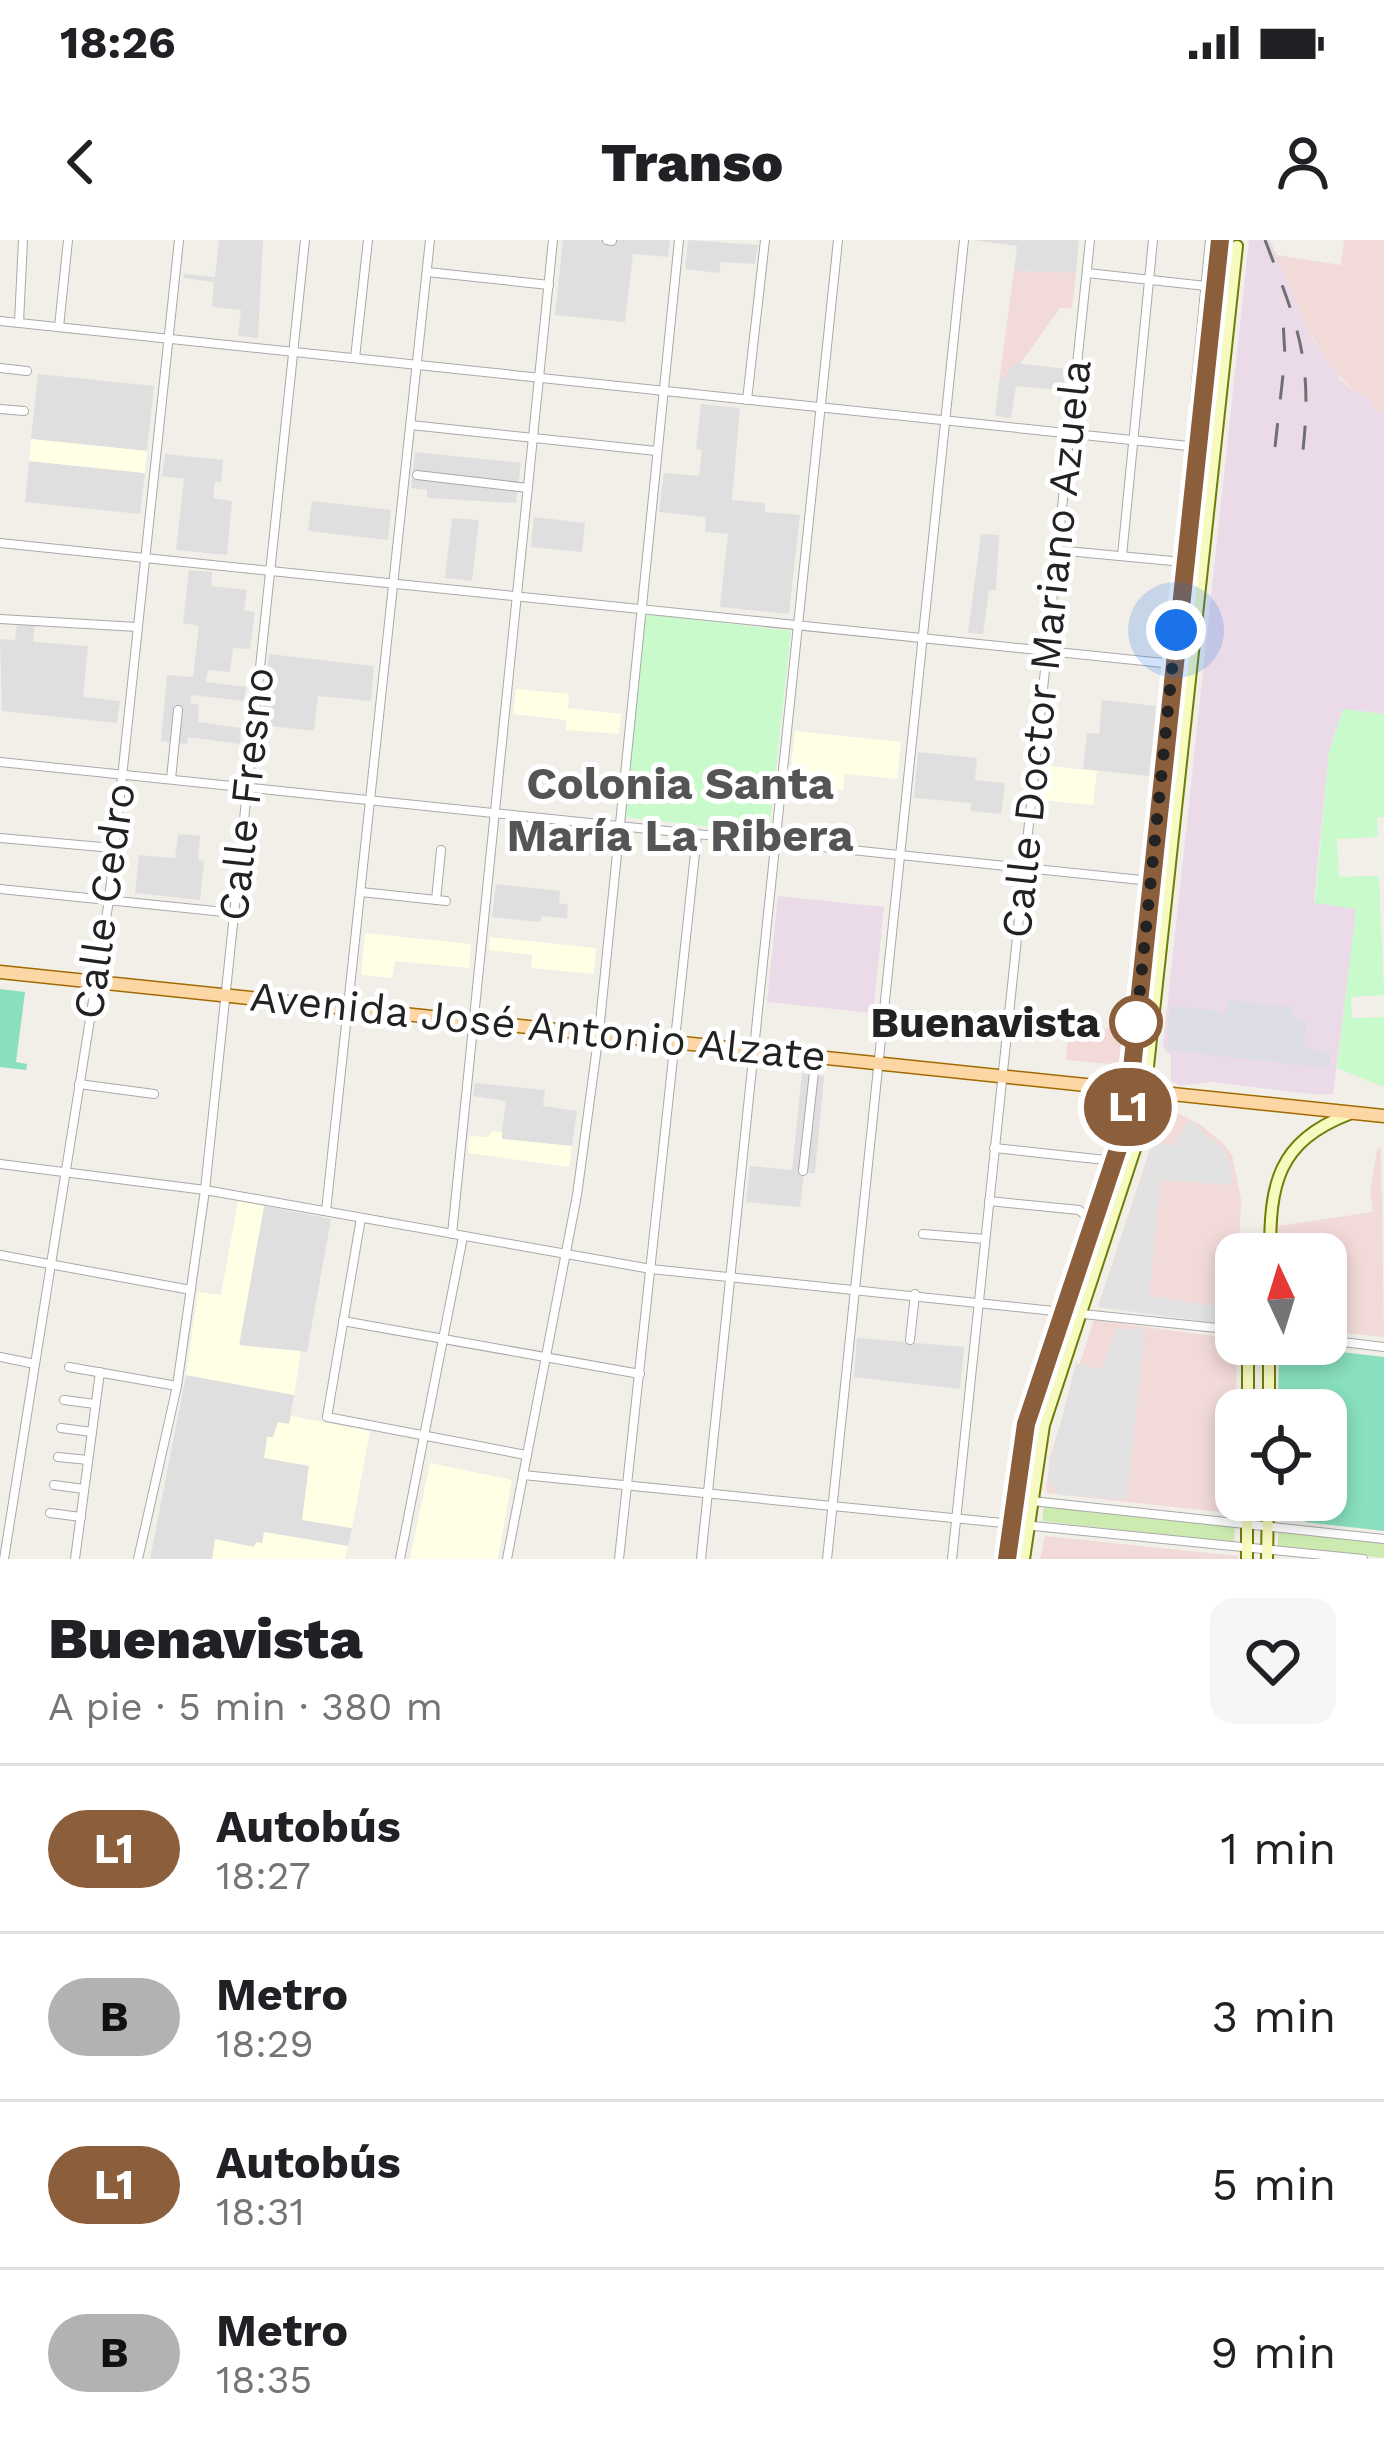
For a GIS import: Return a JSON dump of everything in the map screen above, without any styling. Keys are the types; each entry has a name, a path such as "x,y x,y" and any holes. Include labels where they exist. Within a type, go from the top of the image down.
{"main road":[{"path":"1007,1559 1023,1435 1126,1125 1220,240"},
{"path":"1024,1559 1044,1425 1136,1150 1147,1090 1237,246"},
{"name":"Avenida José Antonio Alzate","path":"0,972 1384,1116"},
{"path":"1271,1233 1272,1192 1288,1154 1337,1118 1352,1113"},
{"path":"1246,1521 1247,1553"},
{"path":"1267,1554 1268,1521"}],"street":[{"path":"19,323 23,240"},
{"path":"59,326 68,240"},
{"name":"Calle Cedro","path":"4,1559 109,900 178,240"},
{"name":"Calle Fresno","path":"138,1559 177,1386 205,1190 305,240"},
{"path":"355,358 368,240"},
{"path":"326,1211 430,240"},
{"path":"400,1559 458,1235 473,1020 553,240"},
{"path":"508,1559 578,1195 599,1032 616,826 679,240"},
{"path":"747,400 765,240"},
{"path":"701,1559 838,240"},
{"path":"827,1559 964,240"},
{"name":"Calle Doctor Mariano Azuela","path":"952,1559 1090,240"},
{"path":"1122,556 1153,240"},
{"path":"0,321 663,392 1199,441 1194,404 1210,240"},
{"path":"427,272 549,285"},
{"path":"1087,273 1206,286"},
{"path":"0,368 27,371"},
{"path":"0,409 24,411"},
{"path":"410,424 656,451"},
{"path":"417,476 528,488"},
{"path":"0,543 1172,664"},
{"path":"1056,550 1183,562"},
{"path":"0,619 137,627"},
{"path":"171,778 178,710"},
{"path":"0,762 1150,881"},
{"path":"619,1559 697,835"},
{"path":"0,838 113,848"},
{"path":"361,892 441,900 441,850"},
{"path":"0,889 234,913"},
{"path":"803,1171 816,1054"},
{"path":"79,1084 154,1094"},
{"path":"994,1148 1116,1162"},
{"path":"0,1163 205,1190 651,1269 1215,1328"},
{"path":"989,1201 1079,1210 1095,1223"},
{"path":"361,1218 327,1417 526,1455"},
{"path":"923,1234 985,1239"},
{"path":"0,1255 191,1290"},
{"path":"910,1340 914,1294"},
{"path":"343,1321 640,1373"},
{"path":"1347,1342 1384,1346"},
{"path":"0,1357 35,1364"},
{"path":"69,1366 177,1386"},
{"path":"75,1559 100,1372"},
{"path":"64,1400 95,1404"},
{"path":"61,1428 92,1432"},
{"path":"58,1457 88,1460"},
{"path":"523,1475 1247,1553 1363,1559"},
{"path":"54,1485 84,1489"},
{"path":"1032,1501 1384,1539"},
{"path":"50,1513 80,1517"}],"shaded area":[{"path":"219,240 263,240 258,338 238,336 241,310 212,307 214,282 183,278 184,274 215,277"},
{"path":"563,240 670,240 668,257 633,254 625,322 555,315"},
{"path":"688,240 758,245 755,264 721,262 719,273 685,269"},
{"path":"972,240 1079,240 1076,273 1014,271 1017,246"},
{"path":"1249,240 1270,240 1312,338 1341,380 1356,394 1367,395 1384,416 1384,714 1343,709 1329,752 1314,901 1357,908 1333,1094 1212,1082 1180,1086 1171,1080 1171,1056 1163,1047"},
{"path":"1344,240 1384,240 1384,416 1332,368 1303,322 1276,255 1341,265"},
{"path":"1014,271 1076,273 1072,308 1060,308 1020,364 999,382"},
{"path":"1016,363 1066,369 1063,390 1016,386 1011,418 995,416 999,382"},
{"path":"38,374 154,386 147,451 31,439"},
{"path":"701,404 740,408 732,500 765,503 765,512 800,515 789,614 720,607 728,534 705,532 706,517 659,512 664,473 699,476 702,450 696,449"},
{"path":"31,439 147,451 145,473 29,461"},
{"path":"415,452 521,463 516,503 427,498 427,490 411,488"},
{"path":"165,454 223,460 221,482 215,482 213,498 232,501 227,555 176,550 184,479 162,476"},
{"path":"29,461 145,473 140,514 25,502"},
{"path":"312,501 391,510 388,540 308,531"},
{"path":"534,517 585,523 582,552 531,547"},
{"path":"452,518 479,520 472,581 445,578"},
{"path":"981,534 999,535 996,590 989,590 983,634 968,633"},
{"path":"189,570 212,572 211,586 247,590 244,610 255,612 250,649 233,648 230,672 208,670 206,682 246,687 244,701 192,695 190,703 199,705 198,722 241,728 240,744 188,737 187,744 161,741 167,675 193,677 199,626 183,623"},
{"path":"17,623 35,625 33,642 88,646 83,697 120,701 117,723 2,711 0,639 15,640"},
{"path":"269,654 374,666 371,701 318,696 314,731 262,725"},
{"path":"516,689 569,694 568,708 621,714 619,734 566,730 566,720 513,714"},
{"path":"1102,700 1156,706 1149,776 1083,769 1087,733 1099,734"},
{"path":"795,731 901,742 897,779 845,774 843,790 789,785"},
{"path":"918,752 977,758 975,780 1005,783 1001,814 971,811 971,803 914,798"},
{"path":"1042,765 1097,771 1093,805 1039,800"},
{"path":"178,834 200,836 198,860 204,861 200,900 135,893 139,855 175,858"},
{"path":"496,884 560,891 559,903 568,905 567,918 542,916 540,922 492,917"},
{"path":"778,896 884,907 873,1013 767,1002"},
{"path":"365,933 471,944 469,968 395,961 392,978 361,975"},
{"path":"490,937 596,948 594,974 531,968 532,955 489,950"},
{"path":"1229,1000 1292,1007 1292,1018 1307,1020 1304,1049 1331,1052 1329,1068 1168,1050 1170,1006 1220,1011 1224,1016"},
{"path":"1069,1025 1123,1030 1120,1065 1066,1060"},
{"path":"802,1073 824,1076 815,1173 804,1173 800,1207 746,1202 750,1166 792,1170"},
{"path":"475,1083 545,1090 543,1106 577,1111 572,1146 501,1139 506,1101 473,1096"},
{"path":"1158,1109 1201,1125 1232,1155 1241,1200 1240,1233 1215,1233 1215,1318 1099,1304 1150,1149"},
{"path":"1189,1120 1223,1149 1230,1161 1232,1185 1161,1180 1149,1296 1215,1306 1215,1323 1098,1307 1153,1143 1173,1146"},
{"path":"491,1131 502,1132 502,1139 572,1146 569,1167 468,1153 469,1136 489,1137"},
{"path":"1381,1146 1384,1337 1347,1333 1347,1233 1277,1233 1277,1226 1373,1212 1370,1193"},
{"path":"238,1201 264,1206 239,1345 301,1351 294,1395 186,1375 198,1292 221,1295"},
{"path":"264,1206 331,1219 307,1352 239,1346"},
{"path":"1094,1320 1215,1336 1215,1365 1236,1365 1237,1389 1215,1389 1215,1511 1046,1493 1050,1456"},
{"path":"1116,1329 1145,1329 1127,1499 1060,1495 1047,1478 1076,1363 1102,1370"},
{"path":"857,1338 964,1347 960,1389 854,1377"},
{"path":"186,1375 294,1395 289,1424 309,1465 302,1520 352,1528 348,1546 264,1533 262,1544 255,1547 216,1540 212,1559 150,1559"},
{"path":"291,1416 370,1431 352,1528 302,1520 309,1466 264,1458 267,1437 273,1437 278,1422 289,1424"},
{"path":"430,1463 512,1480 498,1559 410,1559"},
{"path":"264,1532 348,1546 345,1559 212,1559 215,1539 254,1547 262,1543"},
{"path":"1045,1536 1238,1556 1238,1559 1040,1559"}],"green space":[{"path":"645,617 791,631 769,833 624,817"},
{"path":"1343,709 1384,714 1384,817 1377,817 1378,837 1337,839 1339,877 1379,876 1384,995 1351,997 1352,1018 1384,1017 1384,1087 1337,1068 1356,909 1315,903 1329,752"},
{"path":"0,989 25,992 16,1062 27,1064 26,1070 0,1067"},
{"path":"1347,1353 1384,1357 1384,1531 1305,1522 1347,1521 1347,1389 1278,1389 1279,1365 1347,1365"},
{"path":"1044,1505 1235,1525 1234,1543 1042,1521"},
{"path":"1278,1530 1384,1543 1384,1558 1278,1546"}],"railway":[{"path":"1265,240 1300,342 1306,390 1303,450"},
{"path":"1275,447 1285,357 1283,320"}],"bus line":[{"name":"L1","path":"1007,1559 1026,1424 1126,1125 1220,240"}],"place":[{"name":"Buenavista","path":"1136,1022"}],"district":[{"name":"Colonia Santa María La Ribera","path":"680,809"}],"route":[{"path":"1136,1022 1136,1028 1176,630"}]}
